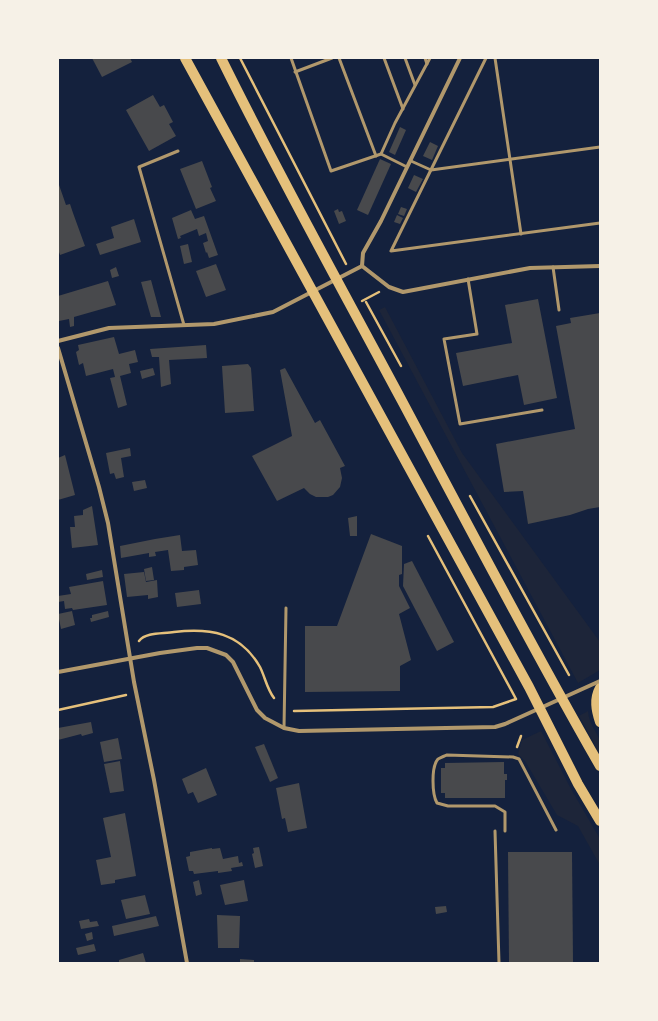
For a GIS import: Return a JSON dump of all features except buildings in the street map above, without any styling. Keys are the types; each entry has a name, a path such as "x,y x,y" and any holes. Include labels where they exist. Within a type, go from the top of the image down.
{"main road":[{"path":"185,58 526,680 578,784 600,820"},
{"path":"221,58 336,279 600,766"},
{"path":"600,688 596,701 596,711 600,722"}],"street":[{"path":"362,266 363,253 411,161 460,58"},
{"path":"58,341 109,328 214,324 273,312 362,266"},
{"path":"362,266 389,287 403,292 530,268 600,266"},
{"path":"58,348 99,487 108,523 136,693 154,780 187,963"},
{"path":"58,672 197,648 208,648 226,655 233,662 260,713 271,722 284,728 299,731 495,727 506,724 600,681"}],"lane":[{"path":"290,58 331,171 381,154 430,58"},
{"path":"295,72 332,58"},
{"path":"339,58 376,156"},
{"path":"384,58 403,109"},
{"path":"406,58 415,85"},
{"path":"425,58 427,64"},
{"path":"486,58 391,251 600,223"},
{"path":"495,58 521,234"},
{"path":"411,161 431,170 600,147"},
{"path":"178,151 139,167 184,325"},
{"path":"381,154 408,167"},
{"path":"553,267 559,310"},
{"path":"468,279 477,334 444,339 460,424 542,410"},
{"path":"284,728 286,608"},
{"path":"505,830 505,812 495,806 448,806 437,803 434,798 433,770 438,759 447,755 513,757 519,759 556,830"},
{"path":"495,831 499,963"}],"path":[{"path":"240,58 335,241 349,272"},
{"path":"365,300 404,372"},
{"path":"467,490 569,675"},
{"path":"130,659 140,640 149,635 198,630 210,631 229,637 248,651 260,667 271,694 284,707 296,711 493,707 516,699"},
{"path":"58,710 136,693"}],"shaded area":[{"path":"385,307 462,453 600,642 600,670 578,683 379,310"},
{"path":"588,711 590,721 599,739 600,754 579,716"},
{"path":"541,731 571,789 600,839 600,865 578,826 557,815 525,761 518,754 522,740"}]}
